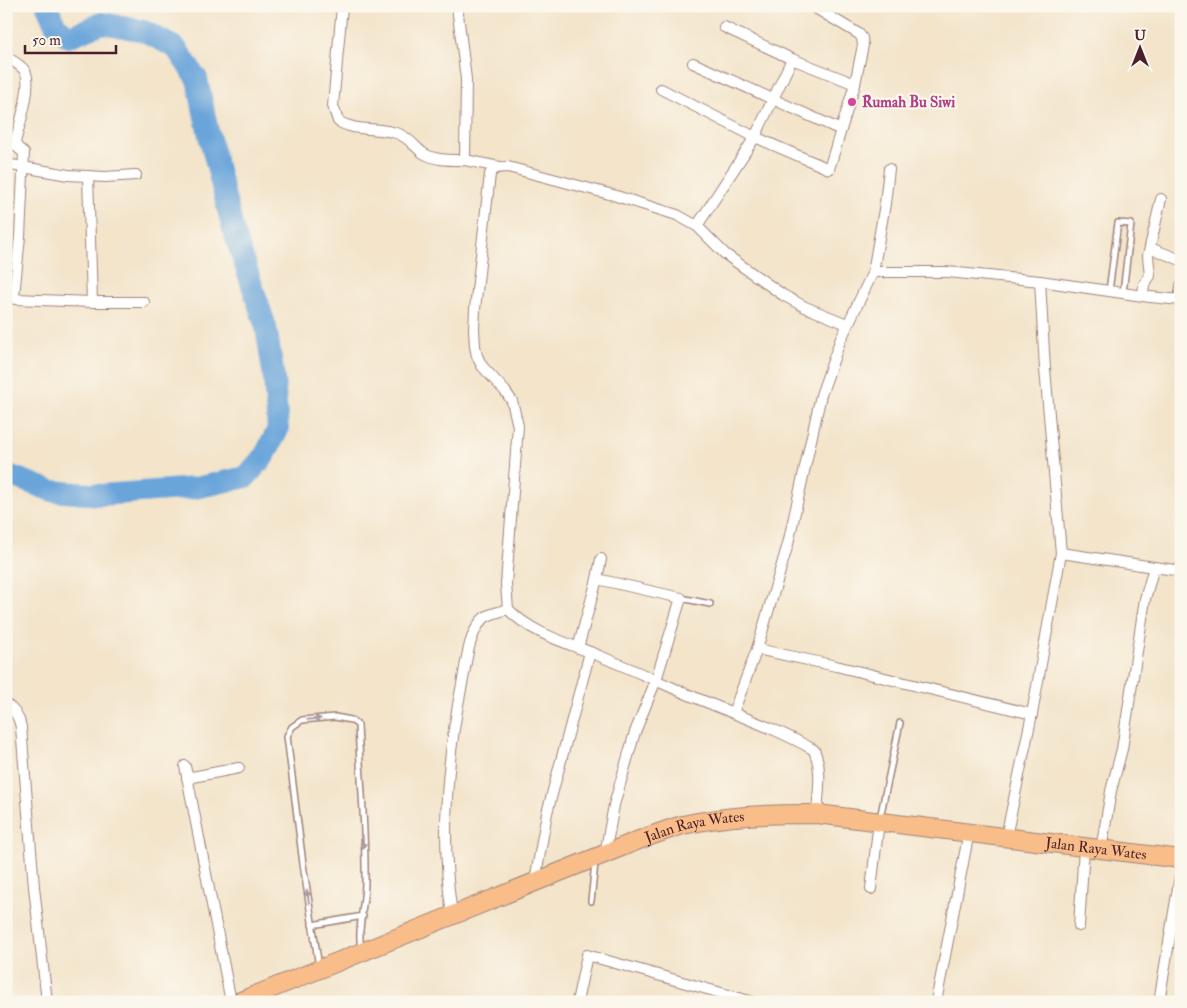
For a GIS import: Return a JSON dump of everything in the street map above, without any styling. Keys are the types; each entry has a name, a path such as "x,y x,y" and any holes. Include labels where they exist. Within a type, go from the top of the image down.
{"highway":[{"name":"Jalan Raya Wates","path":"238,1002 600,855 682,826 725,818 766,814 817,814 1181,859"}],"street":[{"path":"342,6 334,106 338,121 347,126 398,134 424,153 440,159 465,160 508,167 614,195 677,215 698,226 725,254 782,295 805,307 847,324"},
{"path":"457,6 466,79 465,160"},
{"path":"661,89 755,137 829,169 855,84 863,45 859,34 812,6"},
{"path":"724,27 792,59 855,84"},
{"path":"6,57 20,66 28,78 27,92 15,142 17,147 24,153 14,297 92,302 144,302"},
{"path":"698,226 755,137 792,59"},
{"path":"693,63 841,130"},
{"path":"6,164 68,175 105,177 136,175"},
{"path":"499,167 492,170 490,174 474,329 477,356 482,366 512,401 518,426 506,584 508,609 520,622 548,636 656,680 814,750 819,761 820,771 817,814"},
{"path":"732,713 757,649 788,544 821,395 847,324 873,272 886,204 890,169"},
{"path":"88,176 92,302"},
{"path":"1142,296 1144,284 1149,279 1151,273 1148,258 1161,199"},
{"path":"1150,248 1181,260"},
{"path":"873,272 947,272 1040,281 1180,300 1181,286"},
{"path":"1006,837 1032,714 1061,553 1045,369 1040,281"},
{"path":"1061,553 1181,571"},
{"path":"578,648 601,559"},
{"path":"1079,926 1093,849 1122,749 1145,599 1154,567"},
{"path":"597,579 680,598 656,680 635,732 600,855"},
{"path":"452,914 447,871 446,821 453,728 472,635 482,619 508,609"},
{"path":"757,649 836,666 1032,714"},
{"path":"535,881 547,813 590,652"},
{"path":"6,704 13,709 21,727 34,887 47,1002"},
{"path":"185,766 231,1002"},
{"path":"187,778 239,768"},
{"path":"871,889 879,821"},
{"path":"936,1002 970,832"},
{"path":"1159,1002 1181,870"},
{"path":"577,1002 587,955 753,1002"}],"lane":[{"path":"1109,291 1118,223 1131,224 1123,293"},
{"path":"680,598 710,604"},
{"path":"319,970 287,736 292,727 302,720 335,718 351,720 358,725 365,882 363,916 359,936 362,952"},
{"path":"879,821 900,723"},
{"path":"591,901 600,855"},
{"path":"312,925 363,916"}],"waterway":[{"path":"6,474 52,491 101,495 195,488 246,477 265,455 278,429 274,378 266,327 233,229 197,79 176,48 144,31 102,23 68,37 55,24 47,6"}],"place":[{"name":"Rumah Bu Siwi","path":"852,102"}]}
